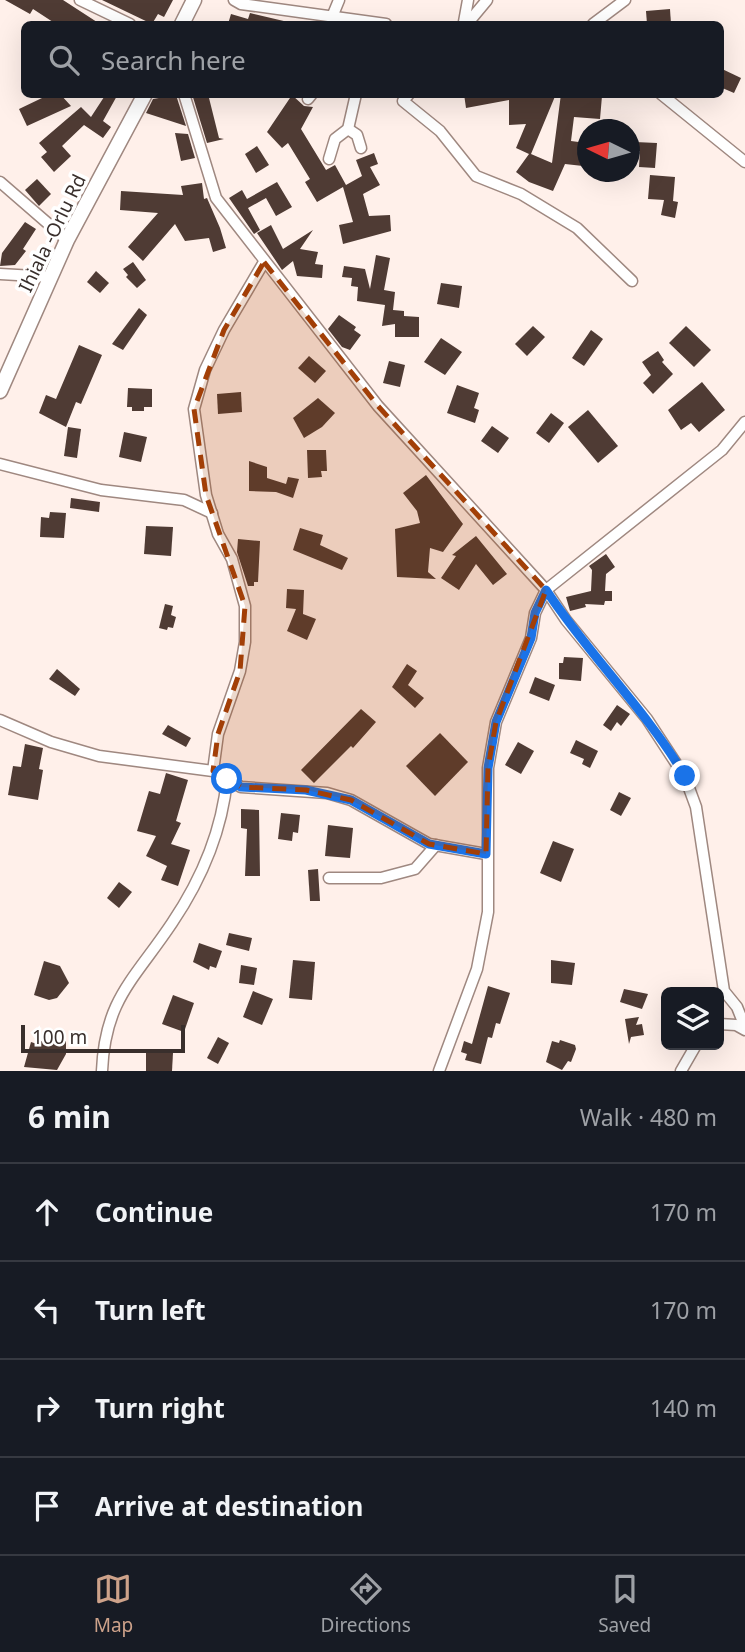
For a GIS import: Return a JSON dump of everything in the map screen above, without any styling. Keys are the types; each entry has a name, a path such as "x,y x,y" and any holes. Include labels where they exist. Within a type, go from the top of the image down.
{"main road":[{"path":"184,21 194,0"},
{"name":"Ihiala -Orlu Rd","path":"0,391 67,240 143,98"}],"street":[{"path":"80,0 124,21"},
{"path":"234,0 241,4 344,21"},
{"path":"332,17 339,0"},
{"path":"466,21 468,0"},
{"path":"469,21 487,0"},
{"path":"597,21 624,0"},
{"path":"185,98 216,198 378,406 546,590 566,620 648,719 685,776 696,807 723,987"},
{"path":"329,159 335,139 348,129 355,98"},
{"path":"403,98 440,131 476,176 521,194 578,228 632,281"},
{"path":"666,98 745,162"},
{"path":"348,129 357,135 361,148"},
{"path":"0,182 67,240"},
{"path":"213,771 218,734 240,671 245,642 245,607 232,559 218,534 206,495 194,409 205,370 224,330 264,262"},
{"path":"0,274 52,277"},
{"path":"439,1071 477,969 488,912 488,768 496,722 531,638 535,613 546,590 734,438 745,422"},
{"path":"734,438 745,443"},
{"path":"0,464 101,490 184,500 212,513"},
{"path":"0,720 51,742 99,756 213,771 241,787 306,790 351,800 436,845 486,854"},
{"path":"102,1071 107,1022 115,1003 174,921 208,856 221,824 227,779"},
{"path":"328,878 381,878 415,869 436,845"},
{"path":"724,991 737,1007 745,1029"},
{"path":"724,1023 745,1029"},
{"path":"681,1071 693,1050"}],"highlighted area":[{"path":"264,262 378,406 546,590 496,722 488,768 486,854 429,844 351,800 306,790 241,787 213,771 218,734 240,671 245,606 206,495 194,409 224,330"}],"building":[{"path":"5,0 63,0 95,21 51,21 33,9 30,14"},
{"path":"102,0 173,0 164,17 158,14 154,21 146,21"},
{"path":"670,9 671,21 647,21 646,11"},
{"path":"250,13 284,21 229,21 231,14 248,19"},
{"path":"724,70 741,78 734,93 724,89"},
{"path":"42,98 64,98 71,106 27,126 19,109"},
{"path":"103,98 116,98 103,121 111,127 103,138 84,125 62,146 71,156 54,172 41,157 47,152 39,143 81,107 91,117"},
{"path":"177,98 186,126 146,113 153,99"},
{"path":"193,98 209,98 219,138 224,139 207,143"},
{"path":"290,98 295,98 304,106 313,107 301,129 326,170 335,165 346,185 362,176 356,160 374,153 378,164 370,167 380,185 363,194 369,216 390,215 391,231 343,244 339,225 353,222 343,187 317,202 305,182 310,179 288,143 282,148 267,132"},
{"path":"465,98 554,98 531,154 552,163 560,98 602,98 600,119 574,117 571,141 577,142 577,165 565,164 553,191 529,182 516,172 529,154 516,148 526,124 509,125 509,100 466,108"},
{"path":"175,133 188,134 195,158 181,161"},
{"path":"640,142 657,143 655,168 640,167"},
{"path":"257,146 269,165 256,173 245,154"},
{"path":"650,175 675,177 673,201 678,202 675,218 661,215 664,200 648,199"},
{"path":"37,179 51,194 39,206 25,190"},
{"path":"277,182 292,207 276,216 266,198 248,208 260,230 254,234 229,198 242,190 247,199"},
{"path":"202,183 204,199 207,198 226,248 213,252 209,238 185,241 175,224 143,261 128,247 158,213 120,210 121,191 183,195 181,186"},
{"path":"25,222 36,229 23,249 26,251 15,265 0,266 2,253"},
{"path":"271,225 283,249 313,230 300,249 318,252 315,264 323,265 322,278 297,276 293,261 282,270 257,233"},
{"path":"376,255 390,258 384,290 395,292 393,310 404,311 404,316 419,317 419,337 395,337 395,324 382,326 385,305 357,301 358,287 351,286 352,278 342,277 344,266 365,269 370,289"},
{"path":"133,262 146,280 137,288 126,277 128,275 123,269"},
{"path":"96,271 109,283 100,293 87,282"},
{"path":"441,283 462,286 459,308 437,304"},
{"path":"139,308 147,315 123,350 112,344"},
{"path":"339,315 356,327 354,330 361,335 350,350 342,347 328,329"},
{"path":"533,326 545,337 527,356 515,344"},
{"path":"686,326 711,350 694,367 669,343"},
{"path":"591,330 603,339 584,366 572,358"},
{"path":"441,338 462,352 445,375 424,362"},
{"path":"79,345 102,355 81,404 76,402 66,427 39,413 46,395 56,399"},
{"path":"658,351 664,360 662,362 673,374 653,394 643,383 651,375 642,362"},
{"path":"309,356 326,371 315,383 298,368"},
{"path":"389,361 405,365 400,387 383,383"},
{"path":"702,382 725,410 699,432 691,423 681,430 668,410"},
{"path":"457,385 479,393 474,408 479,410 475,423 447,413"},
{"path":"128,388 152,389 152,407 144,407 144,411 132,411 132,407 127,407"},
{"path":"241,392 242,412 218,414 217,394"},
{"path":"318,398 335,413 322,427 304,438 293,418"},
{"path":"588,410 618,446 598,463 568,427"},
{"path":"551,413 564,423 549,443 536,433"},
{"path":"492,426 509,438 498,453 481,441"},
{"path":"68,427 81,429 77,458 64,456"},
{"path":"124,432 147,437 141,462 119,457"},
{"path":"307,450 326,450 327,471 321,471 322,477 308,478"},
{"path":"249,461 267,467 267,478 286,484 288,477 299,479 293,498 276,492 249,491"},
{"path":"426,475 463,524 443,552 430,548 428,572 436,579 397,577 395,529 420,523 417,511 403,493"},
{"path":"71,498 100,502 99,512 70,508"},
{"path":"50,512 66,513 64,538 40,537 41,517 49,518"},
{"path":"146,526 173,527 171,556 144,554"},
{"path":"300,528 323,535 320,545 348,558 342,570 293,550"},
{"path":"476,536 507,574 493,585 476,564 459,590 441,578 456,556 452,555"},
{"path":"238,539 260,541 258,582 254,582 254,586 248,586 237,552"},
{"path":"606,554 615,567 606,574 605,591 612,591 612,601 605,601 604,605 585,604 586,607 570,611 566,597 591,591 592,570 589,566"},
{"path":"287,589 304,590 303,614 316,619 307,640 287,631 296,609 286,608"},
{"path":"165,604 173,606 171,615 176,617 173,628 168,627 167,630 159,628"},
{"path":"564,657 583,658 581,681 559,679 559,663 563,663"},
{"path":"407,664 417,671 408,685 424,698 415,708 392,687"},
{"path":"57,669 80,689 75,696 49,679"},
{"path":"535,677 555,685 549,701 529,693"},
{"path":"617,705 630,714 621,726 617,722 611,731 603,725"},
{"path":"361,709 376,722 353,748 351,746 314,783 301,770"},
{"path":"168,725 191,738 186,747 162,734"},
{"path":"440,733 468,762 435,796 406,766"},
{"path":"576,740 598,751 590,768 582,764 584,759 570,753"},
{"path":"518,742 534,751 521,774 505,765"},
{"path":"25,744 43,748 39,769 43,770 38,800 8,795 13,766 21,767"},
{"path":"166,773 188,780 176,821 181,823 171,844 190,850 178,886 161,880 167,866 146,856 156,836 137,831 149,791 160,794"},
{"path":"619,792 631,798 621,816 610,810"},
{"path":"241,809 259,810 260,876 245,876 247,829 241,828"},
{"path":"281,813 300,815 298,833 293,832 292,841 278,839"},
{"path":"328,825 353,828 350,858 325,856"},
{"path":"553,841 574,849 561,882 540,873"},
{"path":"318,869 320,901 310,901 308,870"},
{"path":"119,882 132,892 119,908 107,898"},
{"path":"229,933 252,938 249,951 226,945"},
{"path":"199,943 222,951 216,968 210,966 209,970 193,962"},
{"path":"293,960 315,962 312,1000 289,998"},
{"path":"551,960 575,963 572,985 551,983"},
{"path":"44,961 60,966 69,983 57,998 49,1000 34,995"},
{"path":"241,965 257,968 254,985 239,983"},
{"path":"488,986 510,993 500,1024 496,1023 492,1038 488,1037 481,1064 465,1060 467,1054 461,1052 464,1041 472,1044"},
{"path":"624,989 648,994 642,1009 620,1002"},
{"path":"253,991 273,999 262,1025 243,1017"},
{"path":"173,995 194,1003 184,1032 162,1024"},
{"path":"639,1017 636,1025 642,1024 644,1035 631,1037 629,1044 625,1019"},
{"path":"218,1037 229,1043 218,1064 207,1058"},
{"path":"560,1040 575,1045 576,1049 571,1062 568,1061 562,1070 546,1062 552,1041 559,1043"},
{"path":"37,1041 66,1041 66,1054 57,1070 24,1067 31,1042 37,1044"},
{"path":"146,1053 173,1053 172,1071 146,1071"}],"route":[{"path":"227,779 241,787 327,793 351,800 429,844 486,854 488,768 496,722 531,638 535,613 546,590 566,620 648,719 685,776"}]}
